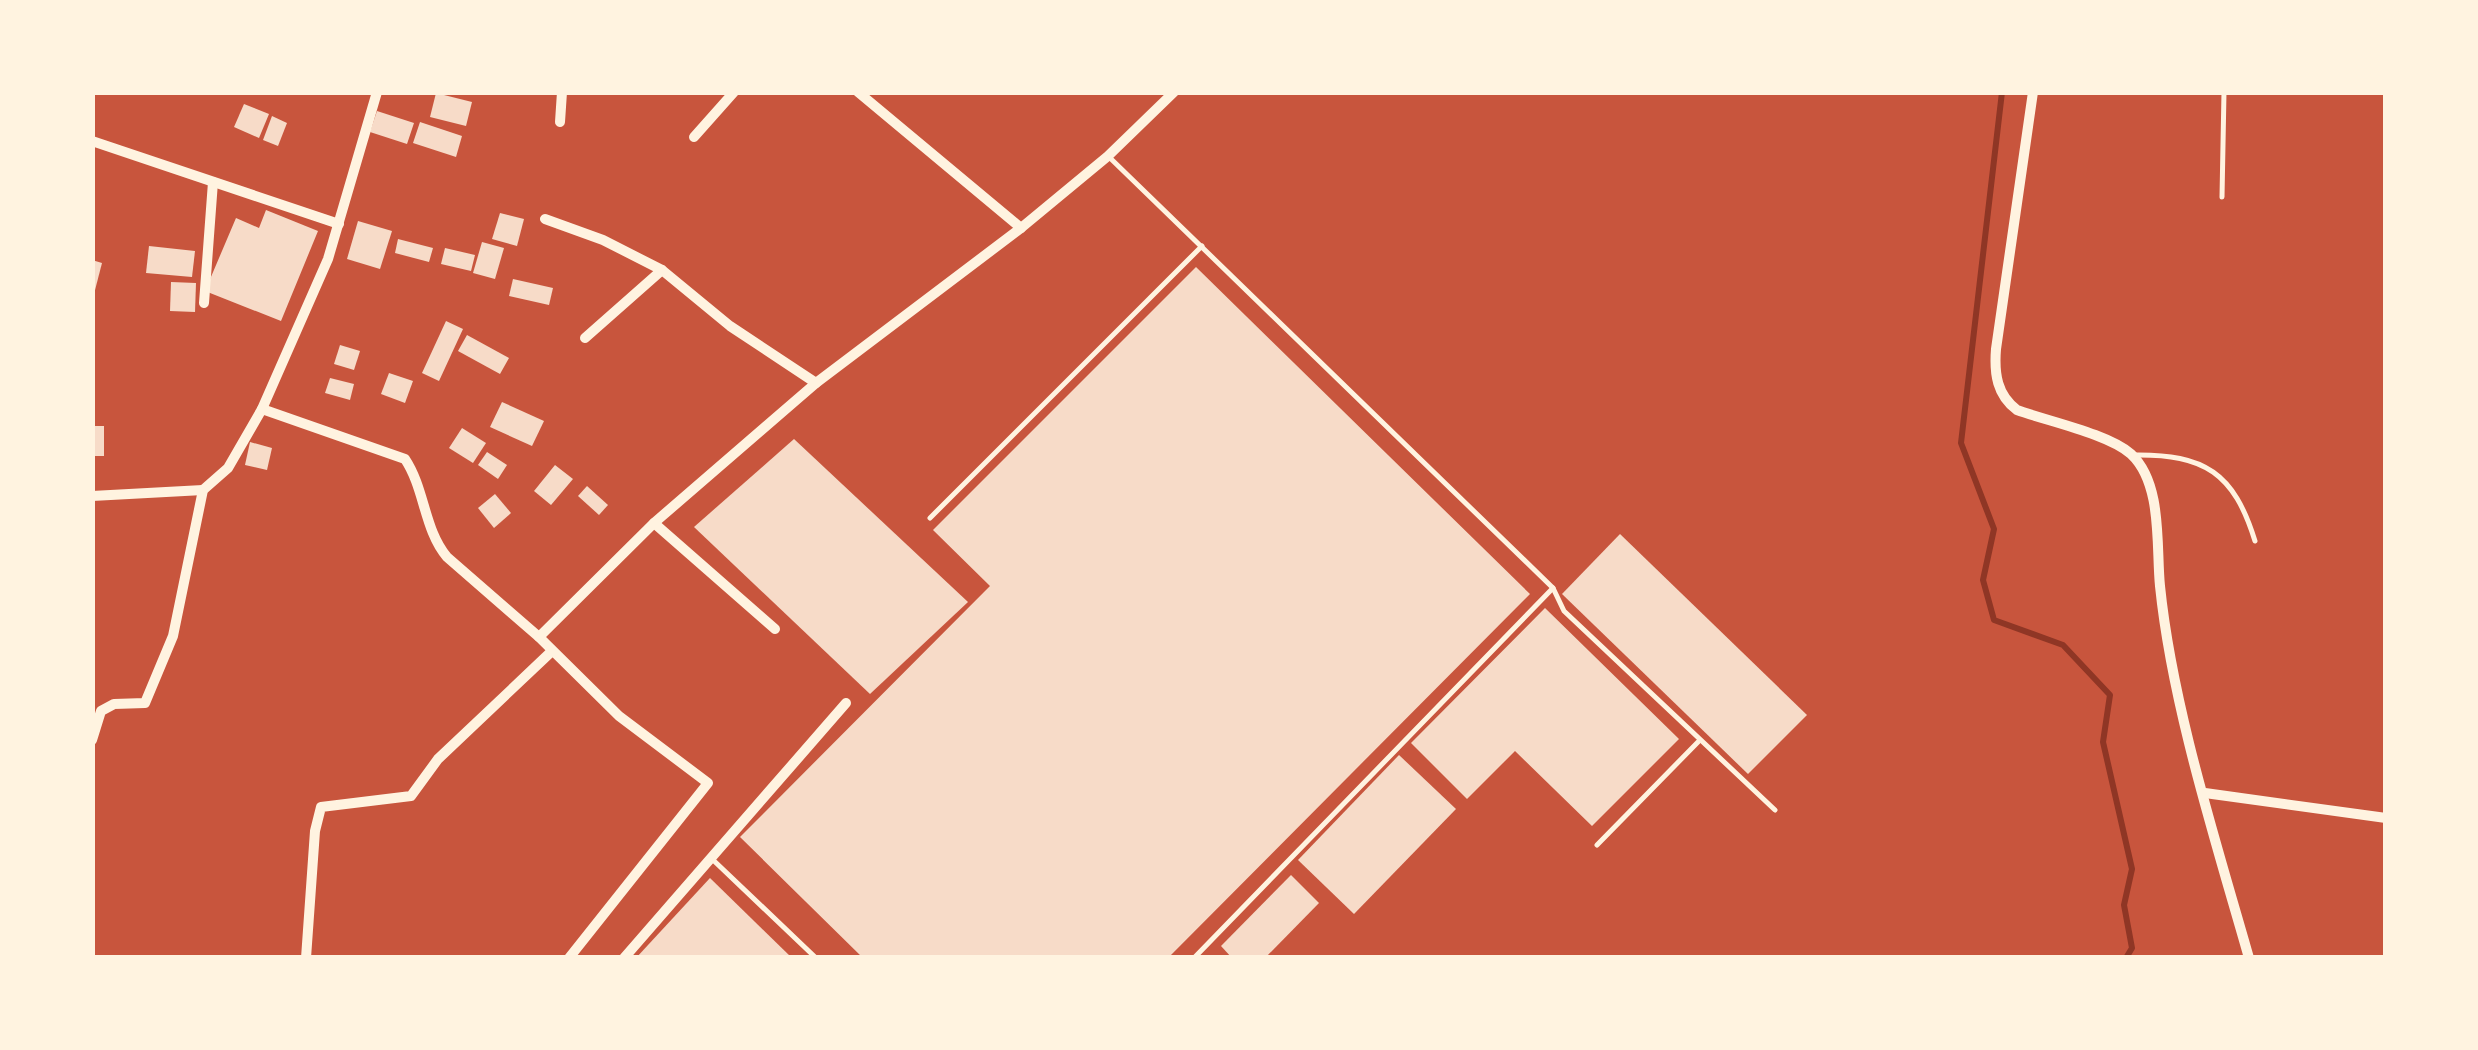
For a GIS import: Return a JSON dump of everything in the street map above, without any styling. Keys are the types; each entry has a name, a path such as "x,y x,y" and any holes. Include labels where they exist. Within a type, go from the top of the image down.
{"street":[{"path":"92,740 101,710 114,704 145,702 156,684 173,636 203,490 228,468 262,409 339,224 378,92"},
{"path":"560,122 562,92"},
{"path":"694,137 734,92"},
{"path":"858,92 1022,228"},
{"path":"539,637 654,523 816,382 1022,228 1108,156 1174,92"},
{"path":"2033,92 1994,368 2005,401 2018,410 2117,445 2132,455 2150,489 2163,615 2249,958"},
{"path":"92,141 339,224"},
{"path":"204,303 212,182"},
{"path":"544,219 603,240 662,270 716,316 816,382"},
{"path":"586,338 662,270"},
{"path":"262,409 405,459 416,475 438,546 619,716 708,783 569,958"},
{"path":"92,496 203,490"},
{"path":"654,523 775,629"},
{"path":"306,958 315,831 321,807 411,796 438,759 552,651"},
{"path":"624,958 846,703"},
{"path":"2205,793 2386,818"}],"lane":[{"path":"2222,196 2224,92"},
{"path":"1108,156 1554,588 1564,611 1698,742 1775,810"},
{"path":"930,518 1202,246"},
{"path":"2132,455 2174,454 2215,472 2242,500 2255,541"},
{"path":"1194,958 1554,588"},
{"path":"1597,845 1698,742"},
{"path":"711,858 816,958"}],"building":[{"path":"436,93 472,102 466,126 430,117"},
{"path":"244,104 269,114 259,138 234,127"},
{"path":"377,111 414,123 407,144 370,132"},
{"path":"272,116 287,123 278,146 263,140"},
{"path":"420,122 462,136 456,157 413,143"},
{"path":"266,210 318,231 281,321 205,291 236,218 259,228"},
{"path":"500,213 524,219 517,246 492,239"},
{"path":"358,221 392,231 380,269 347,259"},
{"path":"398,239 433,248 429,262 395,253"},
{"path":"482,242 504,248 495,279 473,273"},
{"path":"149,246 195,251 192,277 146,273"},
{"path":"445,248 475,255 471,271 441,264"},
{"path":"92,260 102,263 94,294 92,294"},
{"path":"1196,267 1530,594 1168,958 863,958 740,837 990,586 933,530"},
{"path":"513,279 553,288 549,305 509,296"},
{"path":"171,282 196,283 195,312 170,311"},
{"path":"446,321 463,329 439,381 422,373"},
{"path":"467,335 509,358 500,374 458,351"},
{"path":"340,345 360,351 354,370 334,364"},
{"path":"389,373 413,381 405,403 381,394"},
{"path":"330,378 354,384 350,400 325,393"},
{"path":"502,402 544,421 532,446 490,427"},
{"path":"92,426 104,426 104,456 92,456"},
{"path":"462,428 486,443 473,463 449,448"},
{"path":"794,439 968,602 870,694 694,527"},
{"path":"250,442 272,448 267,470 245,465"},
{"path":"487,452 507,465 498,479 478,465"},
{"path":"555,465 573,479 551,505 534,491"},
{"path":"587,486 608,505 599,515 578,496"},
{"path":"495,494 511,513 494,528 478,508"},
{"path":"1620,534 1807,715 1748,774 1562,594"},
{"path":"1545,608 1679,739 1592,826 1515,751 1467,799 1411,743"},
{"path":"1399,755 1456,809 1354,914 1298,860"},
{"path":"1291,875 1319,903 1265,958 1232,958 1221,946"},
{"path":"710,878 792,958 636,958"}],"waterway":[{"path":"2002,92 1961,443 1994,529 1983,580 1994,620 2063,645 2110,695 2103,742 2132,869 2124,905 2132,948 2126,958"}]}
